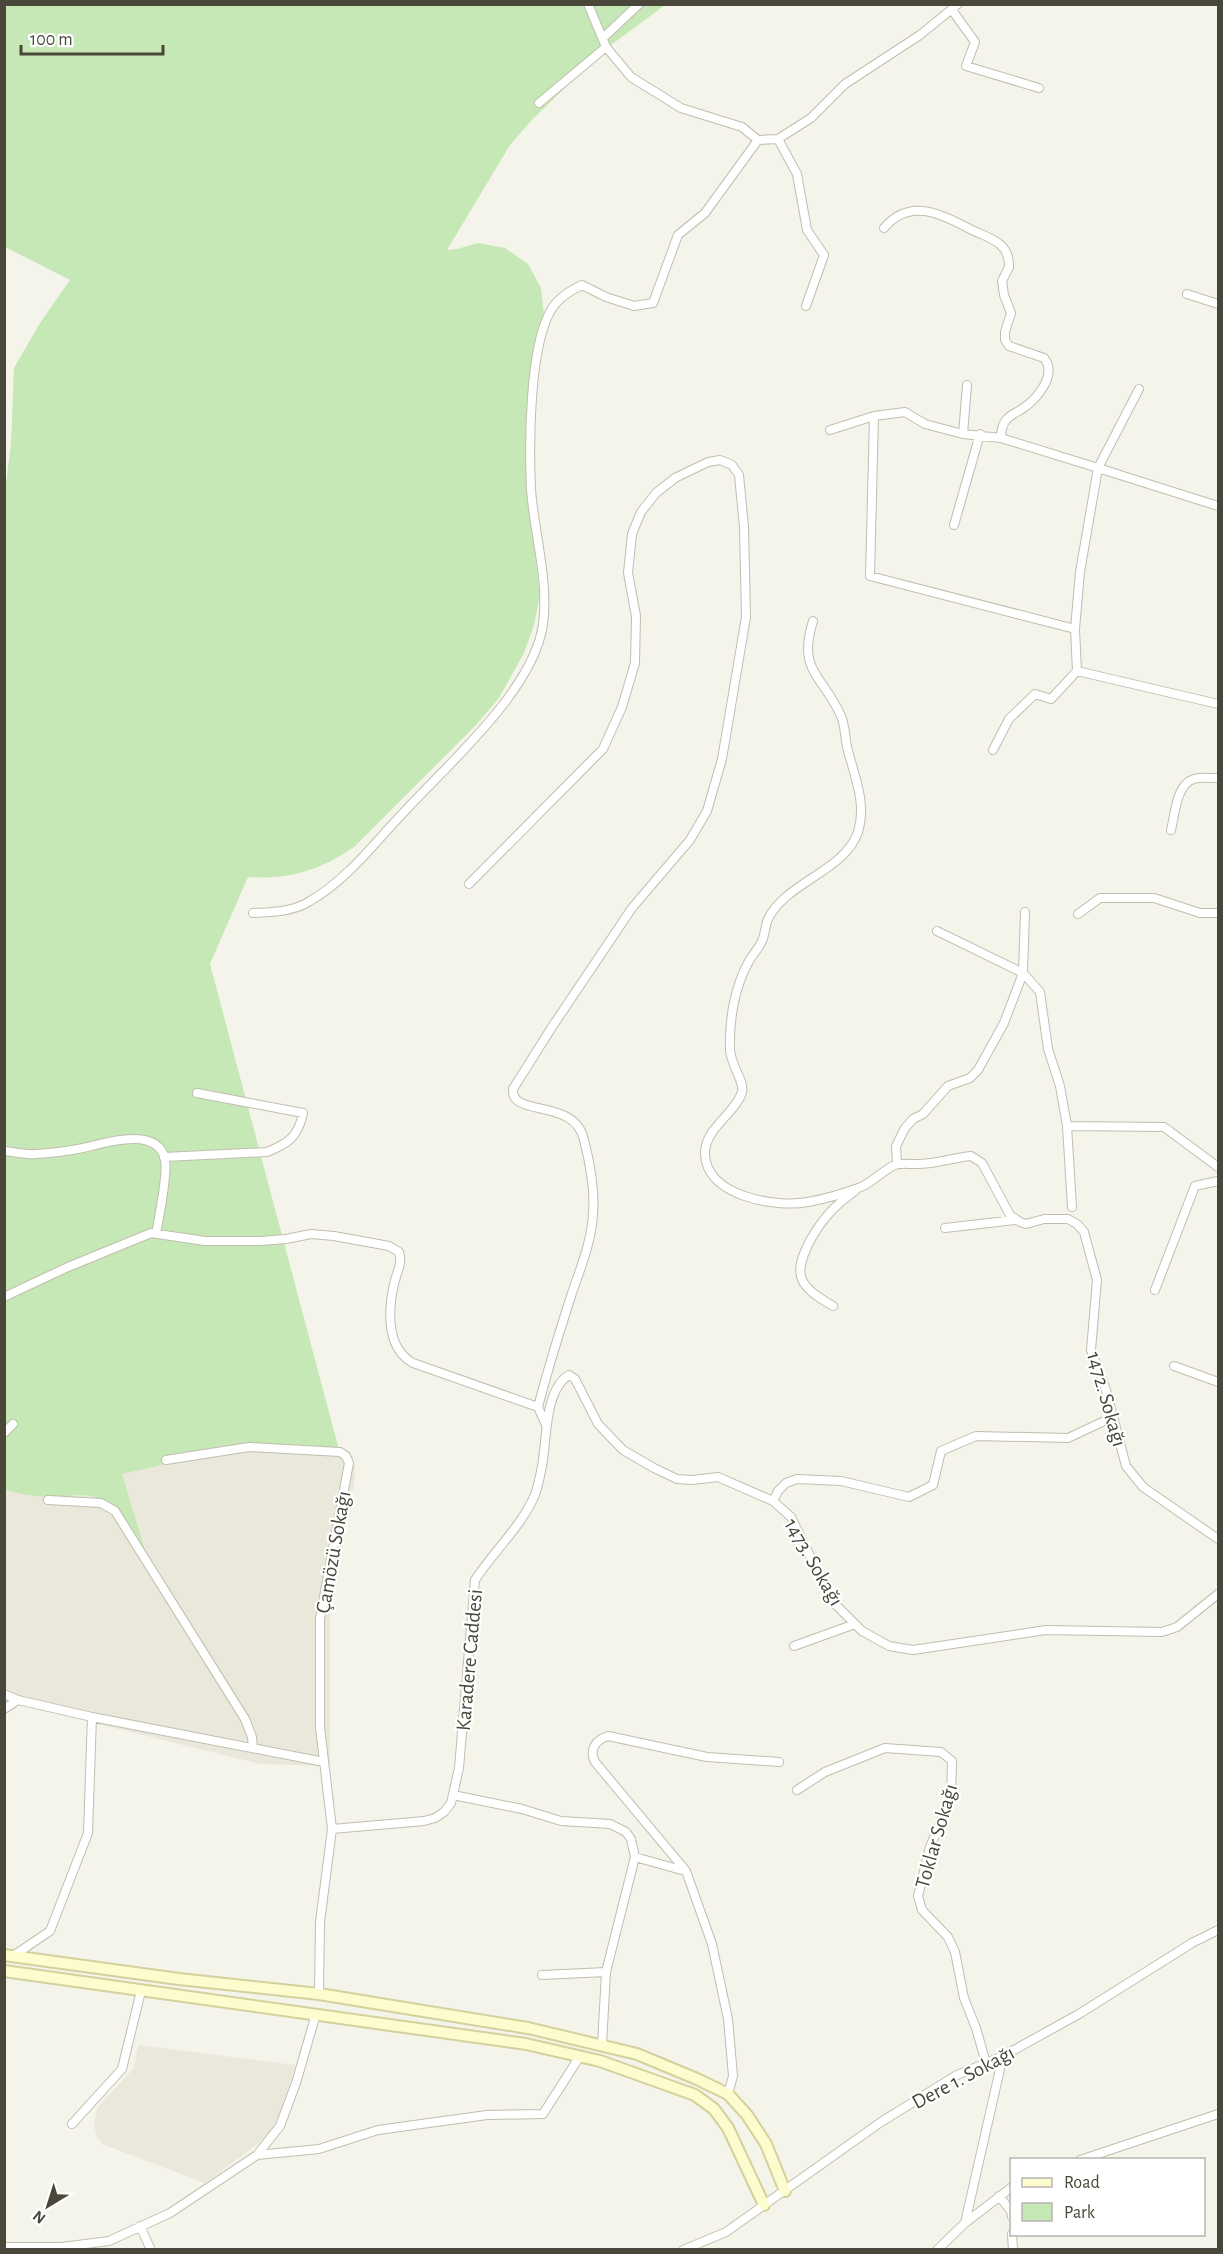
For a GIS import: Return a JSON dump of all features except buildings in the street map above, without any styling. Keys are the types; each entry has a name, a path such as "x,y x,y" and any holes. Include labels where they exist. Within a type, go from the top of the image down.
{"street":[{"path":"588,4 605,43 631,77 681,108 742,127 758,140 778,139 811,118 845,84 920,35 955,7 975,42 966,66 1039,88"},
{"path":"539,103 605,43 639,4"},
{"path":"778,139 796,174 807,230 825,255 806,306"},
{"path":"253,913 282,912 310,902 353,868 459,755 512,693 533,661 543,624 543,586 531,489 535,368 542,328 552,308 567,292 582,285 634,306 653,303 678,235 705,213 758,140"},
{"path":"884,228 890,220 908,212 936,212 990,236 1000,243 1006,252 1010,267 1002,281 1002,288 1011,313 1005,340 1009,346 1044,358 1048,366 1043,388 1023,409 1006,420 1001,438"},
{"path":"1186,294 1218,304"},
{"path":"963,434 967,385"},
{"path":"993,750 1010,719 1035,694 1051,699 1077,672 1075,629 1080,572 1098,468 1139,389"},
{"path":"830,430 874,416 905,412 925,424 963,434 1001,438 1218,506"},
{"path":"874,416 870,576 1075,629"},
{"path":"954,525 980,434"},
{"path":"4,1297 68,1267 151,1233 205,1241 260,1241 311,1234 393,1247 399,1252 401,1259 393,1285 390,1312 394,1343 398,1351 413,1363 538,1407 587,1248 593,1213 591,1177 584,1136 577,1125 568,1117 556,1112 519,1104 513,1098 513,1089 633,908 690,840 707,811 722,759 746,618 744,527 739,475 732,465 720,460 708,462 675,478 656,493 641,512 632,534 628,573 636,616 635,663 622,707 603,749 469,884"},
{"path":"813,621 808,639 808,657 814,675 841,717 861,804 861,820 857,835 849,848 780,901 767,920 762,942 742,976 735,998 730,1056 742,1082 742,1092 707,1140 705,1151 710,1172 717,1182 727,1189 750,1198 779,1203 808,1203 862,1186"},
{"path":"1077,672 1218,704"},
{"path":"1171,830 1183,787 1194,779 1218,777"},
{"path":"1078,914 1100,898 1154,898 1200,913 1218,913"},
{"path":"897,1164 896,1146 905,1128 913,1119 923,1114 948,1086 970,1078 978,1070 1004,1023 1023,973 1025,912"},
{"path":"936,931 1023,973 1040,992 1048,1049 1060,1086 1067,1126 1072,1207"},
{"path":"164,1157 267,1152 294,1137 300,1127 303,1113 197,1093"},
{"path":"1067,1126 1164,1127 1218,1167"},
{"path":"4,1151 33,1155 81,1148 123,1138 148,1141 160,1149 166,1162 156,1234"},
{"path":"833,1306 808,1289 800,1273 801,1259 820,1223 834,1206 897,1164 933,1165 967,1156 976,1157 982,1163 1010,1215 1015,1220"},
{"path":"1155,1290 1195,1186 1218,1181"},
{"name":"1472. Sokağı","path":"945,1228 1015,1220 1026,1224 1044,1219 1068,1219 1077,1224 1084,1232 1096,1280 1090,1350 1106,1390 1126,1466 1143,1487 1218,1539"},
{"path":"1174,1366 1218,1382"},
{"name":"1473. Sokağı","path":"546,1425 557,1389 565,1377 571,1375 598,1424 623,1450 678,1479 718,1477 773,1501 791,1517 832,1601 862,1631 889,1646 913,1650 1046,1630 1162,1632 1177,1627 1218,1594"},
{"name":"Karadere Caddesi","path":"332,1829 424,1821 444,1812 451,1803 459,1768 475,1580 486,1563 513,1532 534,1497 543,1463 546,1425 538,1407"},
{"path":"773,1501 778,1491 786,1483 796,1479 841,1481 909,1497 933,1485 941,1451 976,1436 1068,1438 1113,1417"},
{"path":"4,1433 13,1424"},
{"name":"Çamözü Sokağı","path":"166,1460 261,1446 340,1452 348,1459 320,1619 320,1727 332,1829"},
{"path":"48,1500 101,1503 115,1511 244,1719 252,1737 253,1748"},
{"path":"794,1646 855,1624"},
{"path":"4,1694 18,1700 92,1717 324,1762"},
{"path":"4,1709 18,1700"},
{"path":"9,1956 50,1931 54,1925 60,1901 88,1833 92,1717"},
{"path":"728,2094 734,2076 728,2019 712,1944 686,1871 595,1762 592,1751 597,1741 608,1736 707,1757 779,1762"},
{"name":"Toklar Sokağı","path":"797,1790 825,1772 885,1748 941,1752 952,1761 951,1797 930,1847 918,1896 922,1910 948,1937 955,1952 964,1998 986,2063"},
{"path":"453,1795 522,1809 561,1821 610,1824 626,1832 631,1839 635,1857 606,1972 602,2044"},
{"path":"319,1994 320,1922 332,1829"},
{"path":"635,1857 686,1871"},
{"name":"Dere 1. Sokağı","path":"683,2250 726,2232 891,2116 957,2075 1003,2056 1079,2014 1192,1943 1218,1930"},
{"path":"9,1956 179,1979 319,1994 528,2028 637,2054 728,2094 747,2115 766,2144 785,2191"},
{"path":"4,1971 526,2044 600,2061 695,2095 714,2109 728,2128 764,2205"},
{"path":"542,1975 606,1972"},
{"path":"72,2124 122,2069 141,1991"},
{"path":"4,2247 62,2247 109,2241 170,2212 257,2155 280,2126 296,2084 316,2014"},
{"path":"257,2155 319,2150 378,2130 487,2115 543,2114 580,2056"},
{"path":"965,2223 1003,2056"},
{"path":"1086,2158 1218,2114"},
{"path":"937,2250 965,2223 1010,2188"},
{"path":"999,2196 1010,2210"},
{"path":"140,2226 151,2250"}],"shaded area":[{"path":"260,1443 339,1450 351,1458 355,1467 355,1478 330,1617 330,1766 260,1764 5,1701 5,1489 34,1496 80,1494 97,1498 146,1555 122,1474"},
{"path":"138,2045 295,2065 281,2114 259,2143 205,2183 102,2144 96,2135 94,2125 97,2108 134,2068"}],"green space":[{"path":"4,5 665,5 599,54 531,121 510,145 447,250 478,243 505,248 528,264 541,288 544,315 532,358 527,408 531,521 540,596 534,625 524,653 499,698 477,724 355,846 330,861 304,872 277,877 248,877 210,964 339,1450 260,1443 122,1474 147,1557 102,1501 82,1495 41,1497 5,1489 4,500 11,443 14,368 40,323 70,280 5,247"}]}
